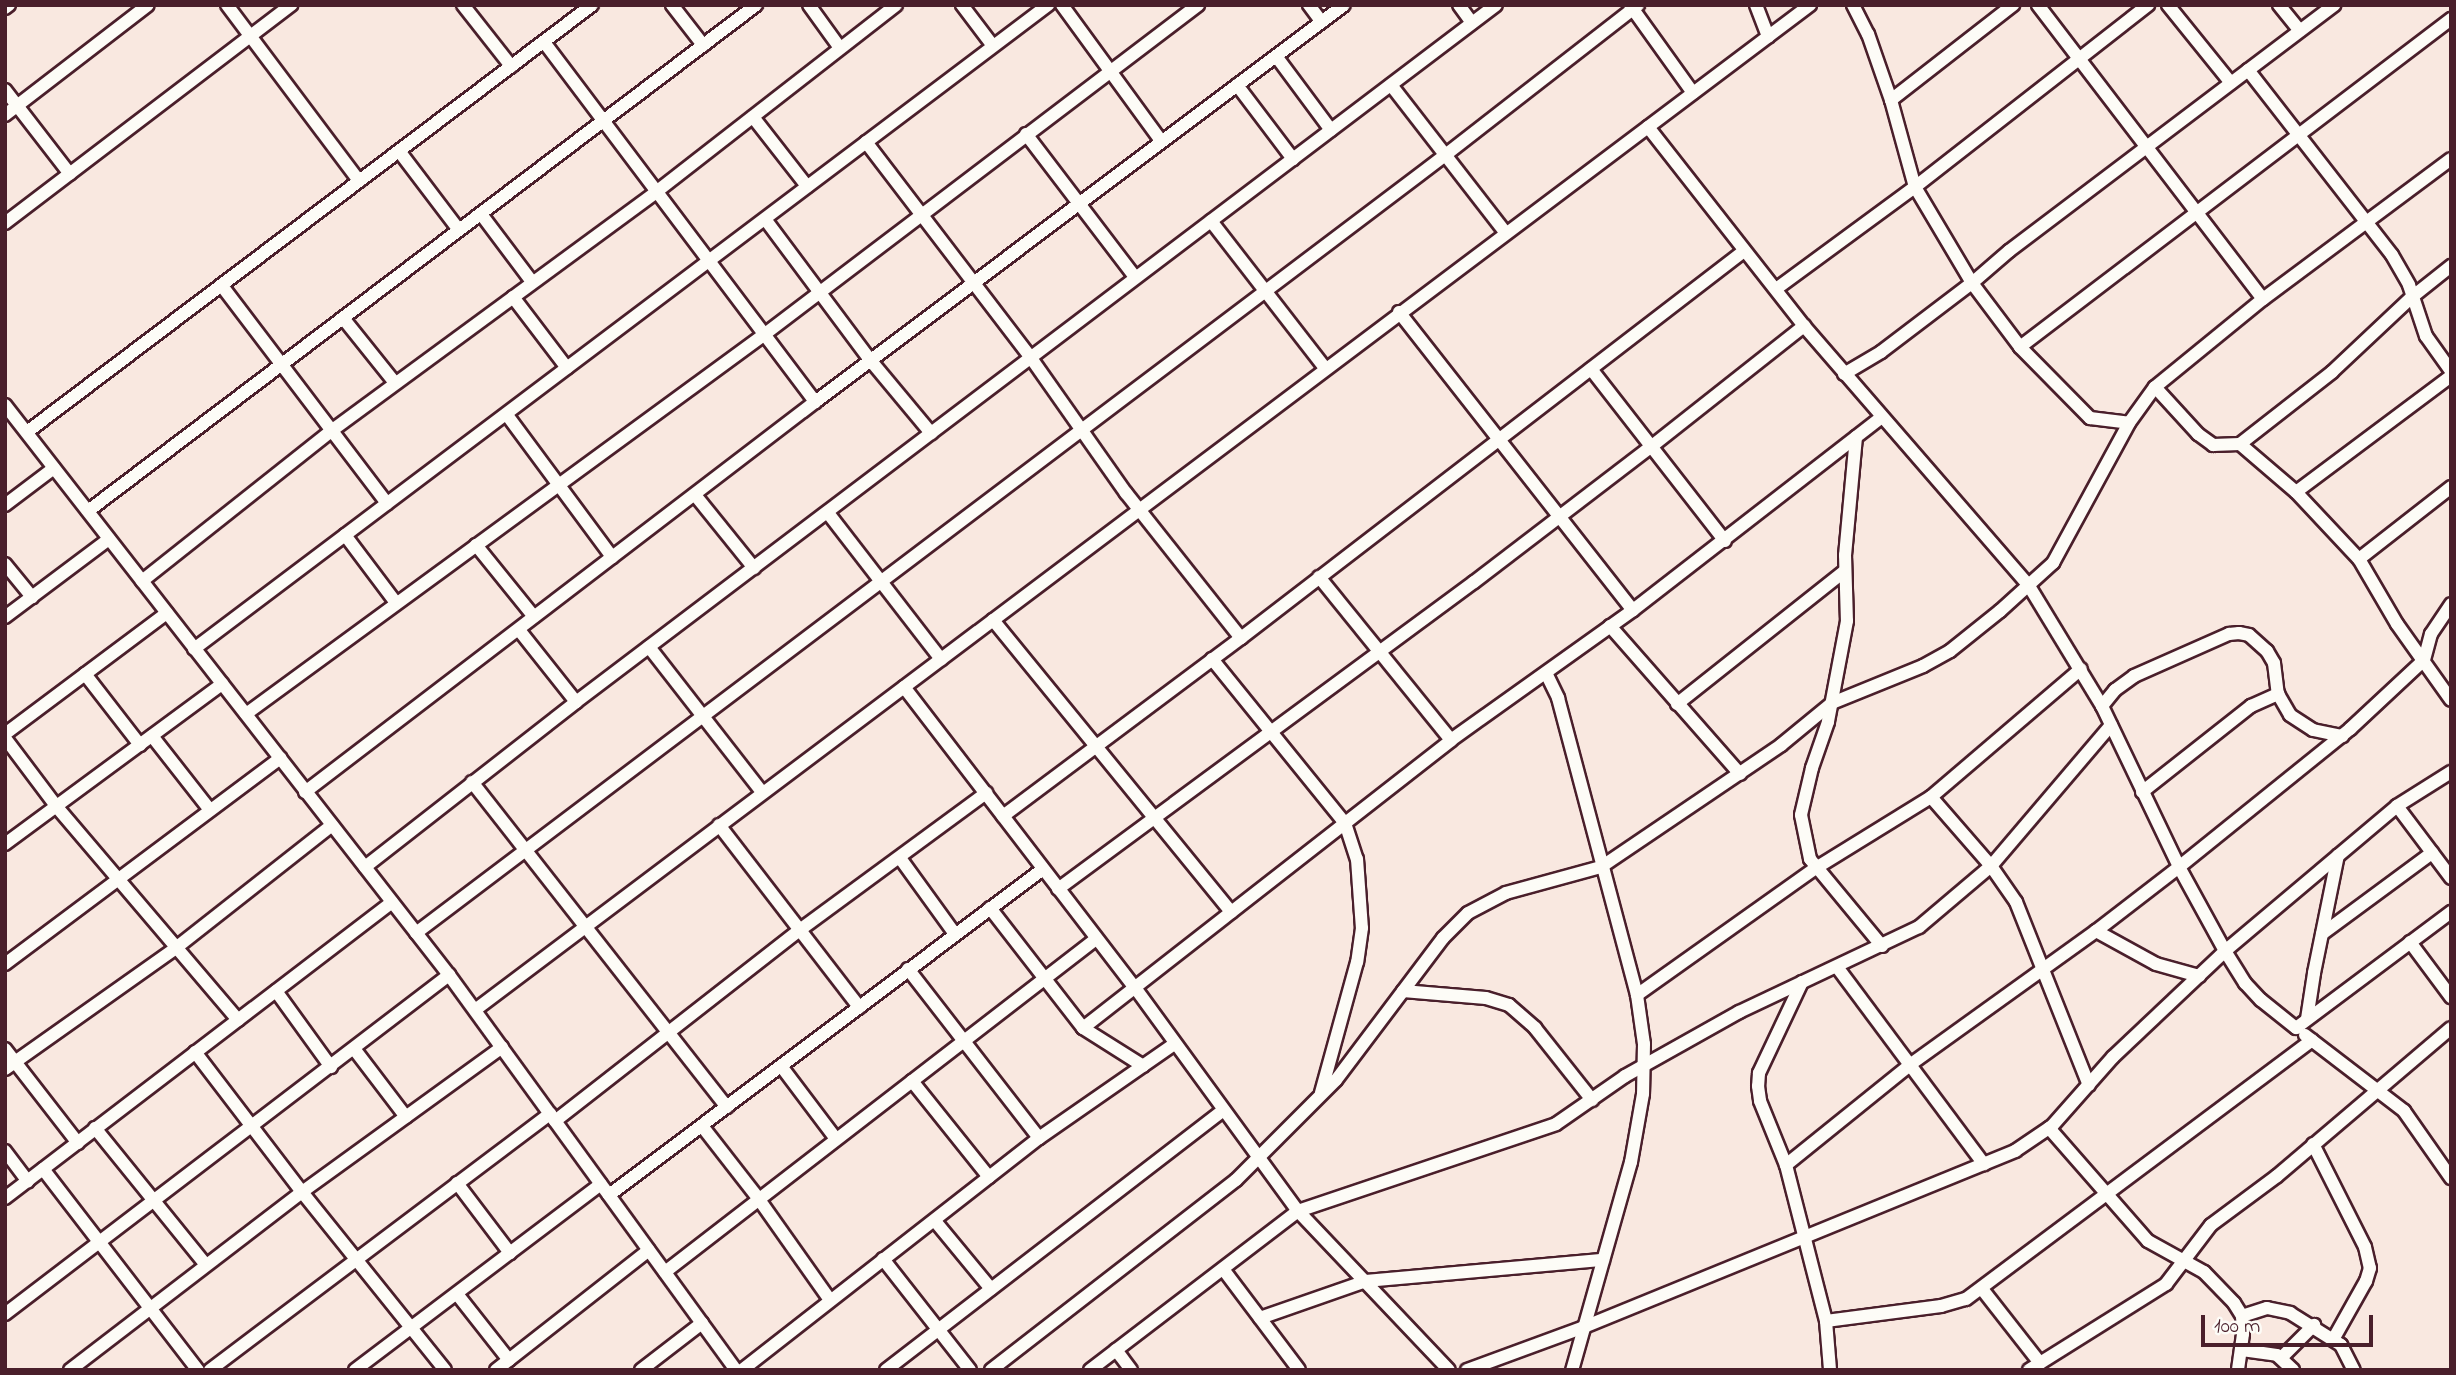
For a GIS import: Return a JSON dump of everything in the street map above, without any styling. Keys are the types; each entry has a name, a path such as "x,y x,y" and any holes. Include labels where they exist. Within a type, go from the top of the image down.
{"street":[{"path":"5,115 148,5"},
{"path":"227,5 359,181"},
{"path":"5,223 291,5"},
{"path":"463,5 511,66"},
{"path":"27,432 592,5"},
{"path":"672,5 703,45"},
{"path":"88,511 756,5"},
{"path":"809,5 840,48"},
{"path":"142,581 331,430 656,192 896,5"},
{"path":"962,5 993,46"},
{"path":"194,649 1048,5"},
{"path":"1062,5 1161,141"},
{"path":"246,714 765,334 1198,5"},
{"path":"1309,5 1322,22"},
{"path":"305,792 815,402 1344,5"},
{"path":"1459,5 1472,23"},
{"path":"365,867 576,702 1496,5"},
{"path":"1756,5 1768,37"},
{"path":"475,1010 583,925 904,687 1810,5"},
{"path":"1853,5 1868,34 1891,100 1915,187 1972,283 2020,347 2090,418 2129,423"},
{"path":"1891,100 2013,5"},
{"path":"2038,5 2263,299"},
{"path":"1776,289 1915,187 2148,5"},
{"path":"2168,5 2231,83"},
{"path":"2279,5 2300,31"},
{"path":"1844,374 1881,352 1972,283 2009,251 2334,5"},
{"path":"416,933 1444,156 1633,7 1693,93"},
{"path":"2020,347 2198,215 2451,19"},
{"path":"544,42 815,402"},
{"path":"1276,56 1331,131"},
{"path":"2248,70 2298,138 2368,221 2404,273 2426,337 2451,374 2295,492"},
{"path":"1237,85 1293,159"},
{"path":"1391,85 1506,233"},
{"path":"5,90 70,174"},
{"path":"752,117 807,186"},
{"path":"1647,127 1804,326 2029,586 2102,706 2179,867 2225,951 2254,993 2404,1111 2451,1178"},
{"path":"1026,134 1135,276"},
{"path":"866,142 973,286 1031,358 1139,508 1241,638"},
{"path":"399,151 459,230"},
{"path":"991,1370 1236,1180 1259,1158 1341,1074 1456,923 1485,902 1506,892 1601,867 1740,774 1832,703 1923,666 1950,650 2029,586 2048,569 2061,549 2129,423 2155,387 2263,299 2451,159"},
{"path":"481,214 532,282"},
{"path":"765,219 930,433"},
{"path":"1211,221 1325,368"},
{"path":"1003,816 1241,638 1744,251"},
{"path":"2155,387 2198,434 2213,445 2240,444 2332,372 2412,297 2451,266"},
{"path":"222,286 387,502"},
{"path":"513,297 567,368"},
{"path":"1399,312 1633,610"},
{"path":"343,318 395,383"},
{"path":"1058,888 1561,516 1804,326"},
{"path":"1591,369 1725,541"},
{"path":"5,405 449,975 736,1370"},
{"path":"507,415 612,557"},
{"path":"1083,1028 1451,740 1633,610 1882,417"},
{"path":"1856,437 1845,571 1847,621 1832,703 1801,815 1806,847 1816,867 1882,946"},
{"path":"2240,444 2295,492 2359,559 2397,624 2451,700"},
{"path":"5,505 54,468"},
{"path":"2359,559 2451,487"},
{"path":"695,495 754,568"},
{"path":"828,513 941,659"},
{"path":"345,535 396,603"},
{"path":"5,617 109,539"},
{"path":"476,545 534,618"},
{"path":"5,564 32,597"},
{"path":"1677,704 1845,571"},
{"path":"1319,577 1451,740"},
{"path":"1786,1165 1911,1064 2096,931 2179,867 2342,736 2424,660 2431,634 2451,604"},
{"path":"167,613 5,736 56,806 238,1020"},
{"path":"993,620 1231,912"},
{"path":"1611,626 1740,774"},
{"path":"519,630 576,702"},
{"path":"2102,706 2115,690 2134,676 2229,634 2239,633 2249,635 2267,651 2274,663 2278,694 2290,715 2302,724 2342,736"},
{"path":"649,647 762,792"},
{"path":"1212,659 1345,823 1357,859 1362,928 1357,962 1320,1097"},
{"path":"1637,995 1816,867 1931,797 2081,669"},
{"path":"1546,673 1558,698 1637,995 1644,1065 1639,1126 1631,1162 1572,1370"},
{"path":"85,674 140,745"},
{"path":"5,845 222,684"},
{"path":"904,687 1136,989 1222,1111 1298,1211 1449,1370"},
{"path":"2142,792 2251,706 2278,694"},
{"path":"1090,1370 1298,1211 1536,1133 1556,1124 1644,1065 1768,997 1882,946 1939,914 1991,866 2111,725"},
{"path":"152,736 210,810"},
{"path":"5,964 280,758"},
{"path":"1467,1370 1584,1327 2015,1151 2049,1128 2113,1057 2225,951 2397,806 2451,772"},
{"path":"472,782 667,1034 727,1107"},
{"path":"210,1370 457,1183 667,1034 801,929 986,793"},
{"path":"1931,797 1991,866 2016,902 2041,971 2089,1085"},
{"path":"2397,806 2451,878"},
{"path":"10,1065 177,947 332,825"},
{"path":"719,825 859,1007"},
{"path":"2322,934 2432,853"},
{"path":"2308,1019 2338,855"},
{"path":"900,858 955,934"},
{"path":"610,1195 1043,869"},
{"path":"5,1198 392,902"},
{"path":"990,908 1083,1028 1143,1066"},
{"path":"2296,1028 2451,912"},
{"path":"2096,931 2156,964 2199,976"},
{"path":"665,1272 1097,939"},
{"path":"2410,942 2451,998"},
{"path":"1837,967 1984,1164"},
{"path":"908,969 1039,1138"},
{"path":"5,1314 355,1050 449,975"},
{"path":"1802,982 1759,1073 1759,1101 1786,1165 1826,1321 1830,1370"},
{"path":"276,990 331,1067"},
{"path":"1403,991 1486,998 1509,1005 1535,1028 1592,1100"},
{"path":"1982,1289 2034,1366 2157,1291 2186,1262 2211,1225 2277,1176 2451,1028"},
{"path":"1826,1321 1956,1303 1982,1289 2312,1040"},
{"path":"742,1370 1039,1138 1174,1044"},
{"path":"70,1370 302,1192 502,1047"},
{"path":"5,1049 10,1065 78,1143"},
{"path":"355,1050 405,1117"},
{"path":"195,1052 302,1192 445,1370"},
{"path":"781,1066 836,1139"},
{"path":"912,1081 989,1177"},
{"path":"886,1370 1222,1111"},
{"path":"702,1126 758,1198 830,1300"},
{"path":"95,1128 206,1265"},
{"path":"2049,1128 2148,1241 2214,1280 2242,1316 2242,1350 2238,1370"},
{"path":"2313,1144 2365,1247 2370,1268 2366,1281 2334,1338"},
{"path":"5,1151 28,1181"},
{"path":"2440,1161 2451,1153"},
{"path":"43,1169 198,1370"},
{"path":"457,1183 510,1253"},
{"path":"355,1370 601,1184"},
{"path":"935,1221 991,1289"},
{"path":"496,1370 649,1250"},
{"path":"883,1259 970,1370"},
{"path":"1260,1318 1366,1281 1603,1260"},
{"path":"1223,1269 1299,1370"},
{"path":"457,1294 509,1360"},
{"path":"2242,1316 2267,1308 2278,1309 2314,1325 2334,1338 2348,1353 2354,1370"},
{"path":"641,1370 702,1323"},
{"path":"2281,1358 2314,1325"},
{"path":"1116,1350 1131,1370"},
{"path":"2242,1350 2281,1358 2293,1370"}]}
